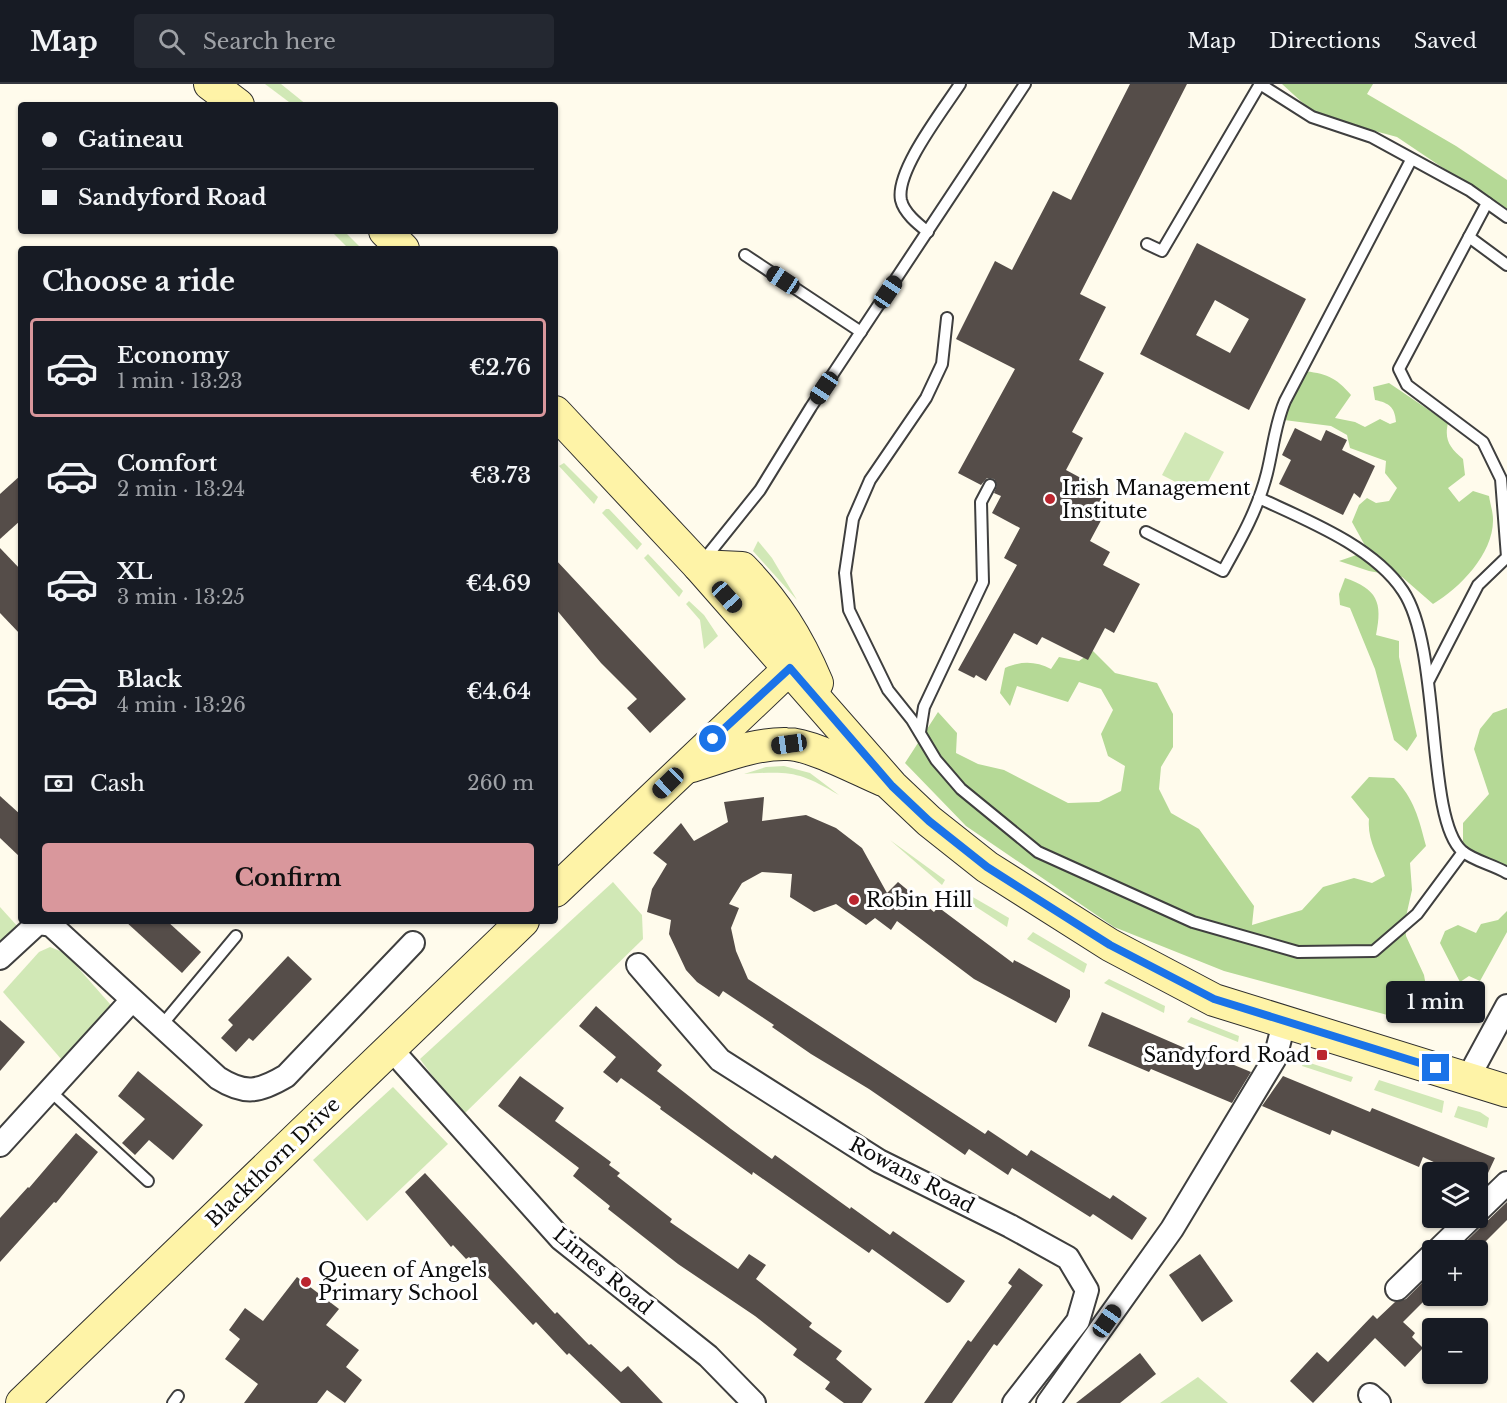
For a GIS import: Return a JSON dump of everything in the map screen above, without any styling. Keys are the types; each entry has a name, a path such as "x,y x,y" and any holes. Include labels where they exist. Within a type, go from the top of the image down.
{"main road":[{"path":"210,84 234,102"},
{"path":"558,415 699,566 889,783 929,821 987,867 1110,945 1214,999 1284,1023 1507,1091"},
{"path":"699,566 742,568 771,598 806,656 831,715"},
{"path":"558,888 790,668"},
{"path":"682,769 747,749 789,744 823,754 889,783"},
{"name":"Blackthorn Drive","path":"22,1403 520,924"}],"street":[{"path":"0,958 27,930 36,924"},
{"path":"44,924 51,925 218,1078 233,1088 250,1090 269,1086 286,1076 413,943"},
{"name":"Rowans Road","path":"638,965 720,1060 879,1161 1010,1226 1068,1258 1087,1290 1078,1321 1014,1403"},
{"path":"0,1145 132,1000"},
{"path":"1468,1078 1507,1006"},
{"path":"1048,1403 1172,1229 1275,1058 1284,1023"},
{"name":"Limes Road","path":"391,1049 561,1239 708,1356 754,1403"},
{"path":"1488,1202 1507,1183"},
{"path":"1448,1240 1461,1228"},
{"path":"1397,1289 1422,1265"}],"lane":[{"path":"928,232 911,218 901,201 903,178 960,84"},
{"path":"699,566 723,540 760,490 1025,84"},
{"path":"1147,244 1162,251 1260,84 1312,117 1372,137 1469,190 1507,217"},
{"path":"1146,532 1223,571 1255,513 1282,409 1302,365 1411,160"},
{"path":"1429,680 1478,585 1507,557 1501,479 1483,442 1407,385 1399,369 1487,203"},
{"path":"1469,237 1507,265"},
{"path":"745,255 861,332"},
{"path":"947,318 942,364 926,398 870,480 853,519 845,573 849,610 888,690 920,732 936,760 961,789 1038,852 1192,922 1298,952 1374,951 1417,914 1463,852"},
{"path":"920,732 924,706 983,582 981,502 990,485"},
{"path":"1259,498 1328,531 1376,562 1404,591 1415,619 1429,680 1442,799 1451,837 1463,852 1507,873"},
{"path":"161,1026 236,936"},
{"path":"49,1090 148,1181"}],"green space":[{"path":"265,84 281,84 303,102 289,102"},
{"path":"1282,84 1373,84 1367,94 1456,146 1507,180 1507,211 1397,137 1316,115"},
{"path":"334,234 347,234 359,246 346,246"},
{"path":"1302,371 1330,377 1351,395 1335,418 1355,422 1365,427 1380,419 1390,424 1396,422 1390,407 1375,400 1373,387 1389,383 1448,423 1448,439 1451,447 1463,459 1465,475 1448,488 1459,502 1473,491 1489,496 1493,513 1492,532 1482,557 1474,568 1454,589 1433,604 1402,577 1369,571 1339,561 1368,551 1352,522 1359,505 1367,498 1376,503 1389,501 1397,488 1385,473 1386,461 1350,448 1347,435 1331,426 1284,420"},
{"path":"1185,432 1224,452 1201,495 1162,475"},
{"path":"564,463 598,497 594,504 559,466"},
{"path":"609,509 642,544 637,550 602,513"},
{"path":"758,541 772,558 797,600 753,551"},
{"path":"648,554 683,591 679,597 644,558"},
{"path":"1345,578 1364,587 1375,598 1379,614 1376,635 1399,641 1399,657 1417,736 1407,751 1394,740 1375,669 1350,608 1340,605 1339,594"},
{"path":"689,601 704,615 718,636 704,649 700,620 686,604"},
{"path":"1093,651 1115,673 1157,683 1173,714 1173,747 1161,767 1159,789 1171,813 1199,829 1254,906 1252,925 1302,910 1323,887 1354,878 1372,883 1385,876 1371,841 1369,819 1351,797 1369,777 1394,778 1401,786 1415,809 1426,846 1410,863 1412,890 1405,921 1406,936 1424,975 1427,992 1423,999 1411,1006 1406,1020 1224,971 1114,927 966,826 905,763 938,712 957,733 956,753 978,764 1004,770 1068,803 1099,802 1121,791 1125,766 1108,756 1101,734 1113,710 1101,689 1079,682 1068,702 1017,686 1010,706 1000,693 1005,668 1028,663 1040,664 1051,669 1059,657 1079,661"},
{"path":"1507,708 1507,867 1463,852 1463,823 1489,794 1474,749 1480,729 1493,713"},
{"path":"784,766 810,773 839,795 814,781 794,774 744,774 766,767"},
{"path":"890,840 945,880 942,885"},
{"path":"613,882 642,915 643,939 462,1116 420,1059"},
{"path":"971,896 1009,918 1007,927 967,901"},
{"path":"0,907 19,928 0,946"},
{"path":"1507,911 1507,932 1480,981 1469,976 1460,982 1440,943 1445,931 1458,925 1476,933 1481,924 1498,920"},
{"path":"1033,932 1087,964 1084,973 1027,939"},
{"path":"50,947 65,953 117,1012 68,1067 3,992 39,952"},
{"path":"1109,979 1165,1006 1164,1013 1104,983"},
{"path":"1191,1017 1239,1036 1238,1042 1187,1022"},
{"path":"1304,1061 1353,1077 1351,1082 1302,1066"},
{"path":"1379,1080 1444,1101 1442,1113 1374,1090"},
{"path":"393,1087 448,1144 367,1221 313,1160"},
{"path":"1458,1106 1480,1112 1489,1118 1487,1128 1454,1117"},
{"path":"1198,1377 1228,1403 1160,1403"}],"building":[{"path":"1130,84 1187,84 1080,294 1106,307 1079,360 1104,373 1072,432 1083,438 1066,470 1105,491 1096,508 1105,513 1090,541 1110,552 1103,565 1140,584 1114,633 1105,628 1088,660 1042,637 1037,645 1014,633 986,681 976,675 974,678 958,670 1017,565 1004,558 1020,528 992,513 1001,496 994,493 997,485 994,479 987,478 981,485 958,473 1015,369 956,339 995,261 1012,270 1053,191 1071,200"},
{"path":"1197,243 1306,299 1249,410 1140,354","holes":["1215,300 1249,319 1230,353 1196,335"]},
{"path":"1295,428 1321,441 1326,430 1347,440 1342,450 1375,466 1360,498 1354,493 1343,515 1279,484 1291,460 1282,455"},
{"path":"18,478 18,523 0,539 0,494"},
{"path":"0,548 18,567 18,632 0,613"},
{"path":"558,562 686,699 650,733 627,708 637,699 601,663 558,612"},
{"path":"0,796 18,812 18,855 0,838"},
{"path":"764,797 762,821 806,815 836,828 862,848 887,893 898,882 934,912 938,907 1013,963 1014,960 1070,990 1070,997 1056,1023 974,979 897,921 891,930 875,918 866,925 836,904 814,912 790,897 792,874 762,872 742,883 729,904 739,908 731,928 736,951 748,979 985,1134 988,1130 1027,1156 1031,1150 1110,1199 1113,1195 1147,1218 1132,1240 1093,1214 1090,1217 1012,1168 1008,1175 969,1149 965,1155 869,1089 811,1054 772,1027 774,1025 723,991 719,997 697,982 686,970 669,934 671,920 647,912 652,889 667,864 653,853 681,823 694,841 728,822 724,802"},
{"path":"128,924 170,924 201,952 182,973"},
{"path":"288,956 312,979 253,1041 249,1038 236,1052 221,1038 233,1025 228,1020"},
{"path":"596,1006 662,1065 657,1071 731,1129 772,1159 775,1155 850,1209 851,1207 890,1235 893,1231 965,1281 950,1302 947,1303 872,1249 869,1253 753,1172 752,1175 621,1078 617,1083 603,1072 616,1057 579,1026"},
{"path":"1102,1012 1187,1049 1188,1046 1251,1072 1232,1103 1151,1069 1149,1072 1088,1046"},
{"path":"0,1020 25,1042 0,1071"},
{"path":"138,1071 203,1125 173,1160 149,1140 135,1155 122,1143 145,1119 118,1096"},
{"path":"520,1076 564,1108 555,1121 611,1162 609,1165 620,1173 617,1176 672,1219 670,1222 738,1269 749,1254 766,1265 756,1279 812,1323 809,1327 842,1351 836,1359 872,1389 862,1403 844,1403 825,1389 830,1382 793,1355 797,1349 755,1316 678,1264 608,1209 610,1206 573,1176 579,1168 498,1106"},
{"path":"1283,1076 1370,1112 1372,1108 1495,1158 1488,1173 1488,1162 1434,1162 1423,1157 1419,1167 1332,1130 1330,1135 1262,1106"},
{"path":"76,1133 98,1152 56,1203 54,1202 0,1262 0,1218"},
{"path":"425,1173 555,1314 557,1312 589,1345 591,1344 621,1372 628,1366 663,1403 621,1403 569,1353 567,1355 536,1322 533,1325 469,1257 466,1259 453,1245 451,1247 405,1192"},
{"path":"1507,1202 1507,1220 1487,1240 1467,1240 1480,1228 1488,1228 1488,1220"},
{"path":"1200,1254 1233,1301 1202,1322 1169,1275"},
{"path":"1019,1268 1043,1285 997,1346 994,1344 952,1403 924,1403 968,1340 971,1342 1012,1286 1008,1283"},
{"path":"297,1277 339,1309 326,1325 359,1350 346,1367 362,1380 345,1403 327,1390 317,1403 244,1403 258,1384 225,1359 240,1339 229,1330 245,1308 263,1321"},
{"path":"1422,1283 1422,1303 1403,1322 1415,1333 1412,1337 1422,1349 1405,1367 1375,1338 1313,1403 1290,1381 1317,1352 1328,1362 1373,1315 1377,1319 1395,1302 1406,1299"},
{"path":"1140,1353 1156,1374 1120,1403 1076,1403"}],"place":[{"name":"Irish Management Institute","path":"1050,499"},
{"name":"Robin Hill","path":"854,900"},
{"name":"Sandyford Road","path":"1322,1055"},
{"name":"Queen of Angels Primary School","path":"306,1282"}],"route":[{"path":"713,739 790,668 892,786 929,821 987,867 1110,945 1214,999 1284,1023 1436,1068"}]}
